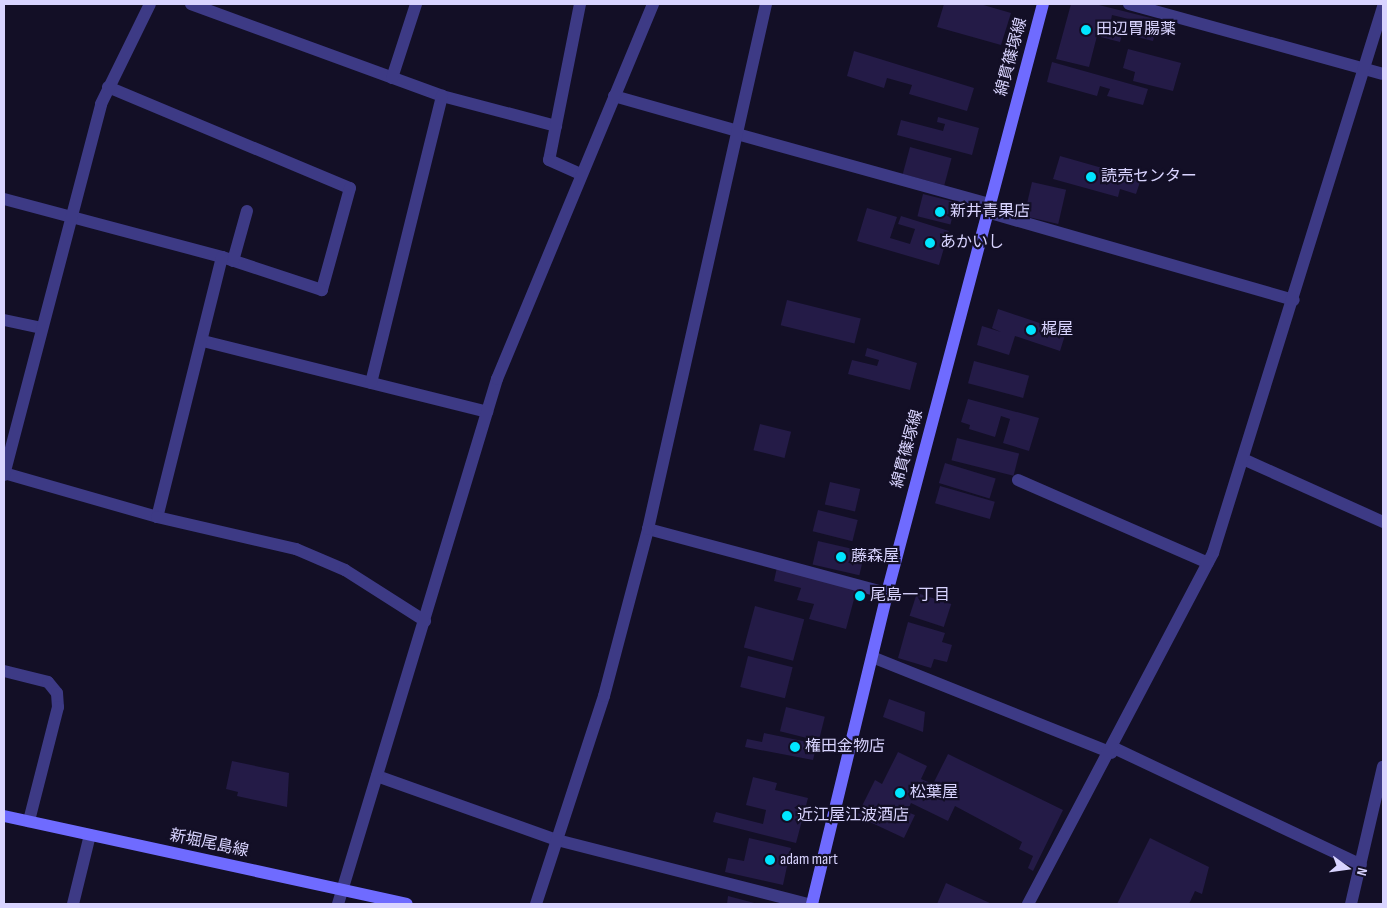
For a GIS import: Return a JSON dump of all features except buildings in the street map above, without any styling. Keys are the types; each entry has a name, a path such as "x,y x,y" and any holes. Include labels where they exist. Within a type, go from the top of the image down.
{"main road":[{"name":"綿貫篠塚線","path":"811,904 887,593 1043,4"},
{"name":"新堀尾島線","path":"4,816 407,904"}],"street":[{"path":"150,4 108,87 70,218 41,328 8,438 4,474 157,517 322,558 425,621"},
{"path":"191,4 442,96 556,126"},
{"path":"392,78 416,4"},
{"path":"580,4 549,160 581,174"},
{"path":"338,904 488,412 581,174 653,4"},
{"path":"536,904 604,696 648,529 766,4"},
{"path":"1129,4 1383,74"},
{"path":"1028,904 1113,750 1208,563 1294,300 1383,7"},
{"path":"4,198 70,218 228,259 322,290 350,188 108,87"},
{"path":"371,383 442,96"},
{"path":"614,96 1294,300"},
{"path":"157,517 203,341 228,259 247,211"},
{"path":"4,320 41,328"},
{"path":"203,341 488,412"},
{"path":"1243,459 1383,522"},
{"path":"1018,480 1208,563"},
{"path":"648,529 887,593"},
{"path":"872,657 1113,750 1361,865"},
{"path":"4,672 48,682 57,693 58,707 29,821"},
{"path":"1351,904 1383,767"},
{"path":"377,776 557,840 811,904"},
{"path":"73,904 90,835"}],"place":[{"name":"田辺胃腸薬","path":"1086,30"},
{"name":"読売センター","path":"1091,177"},
{"name":"新井青果店","path":"940,212"},
{"name":"あかいし","path":"930,243"},
{"name":"梶屋","path":"1031,330"},
{"name":"藤森屋","path":"841,557"},
{"name":"尾島一丁目","path":"860,596"},
{"name":"権田金物店","path":"795,747"},
{"name":"松葉屋","path":"900,793"},
{"name":"近江屋江波酒店","path":"787,816"},
{"name":"adam mart","path":"770,860"}]}
